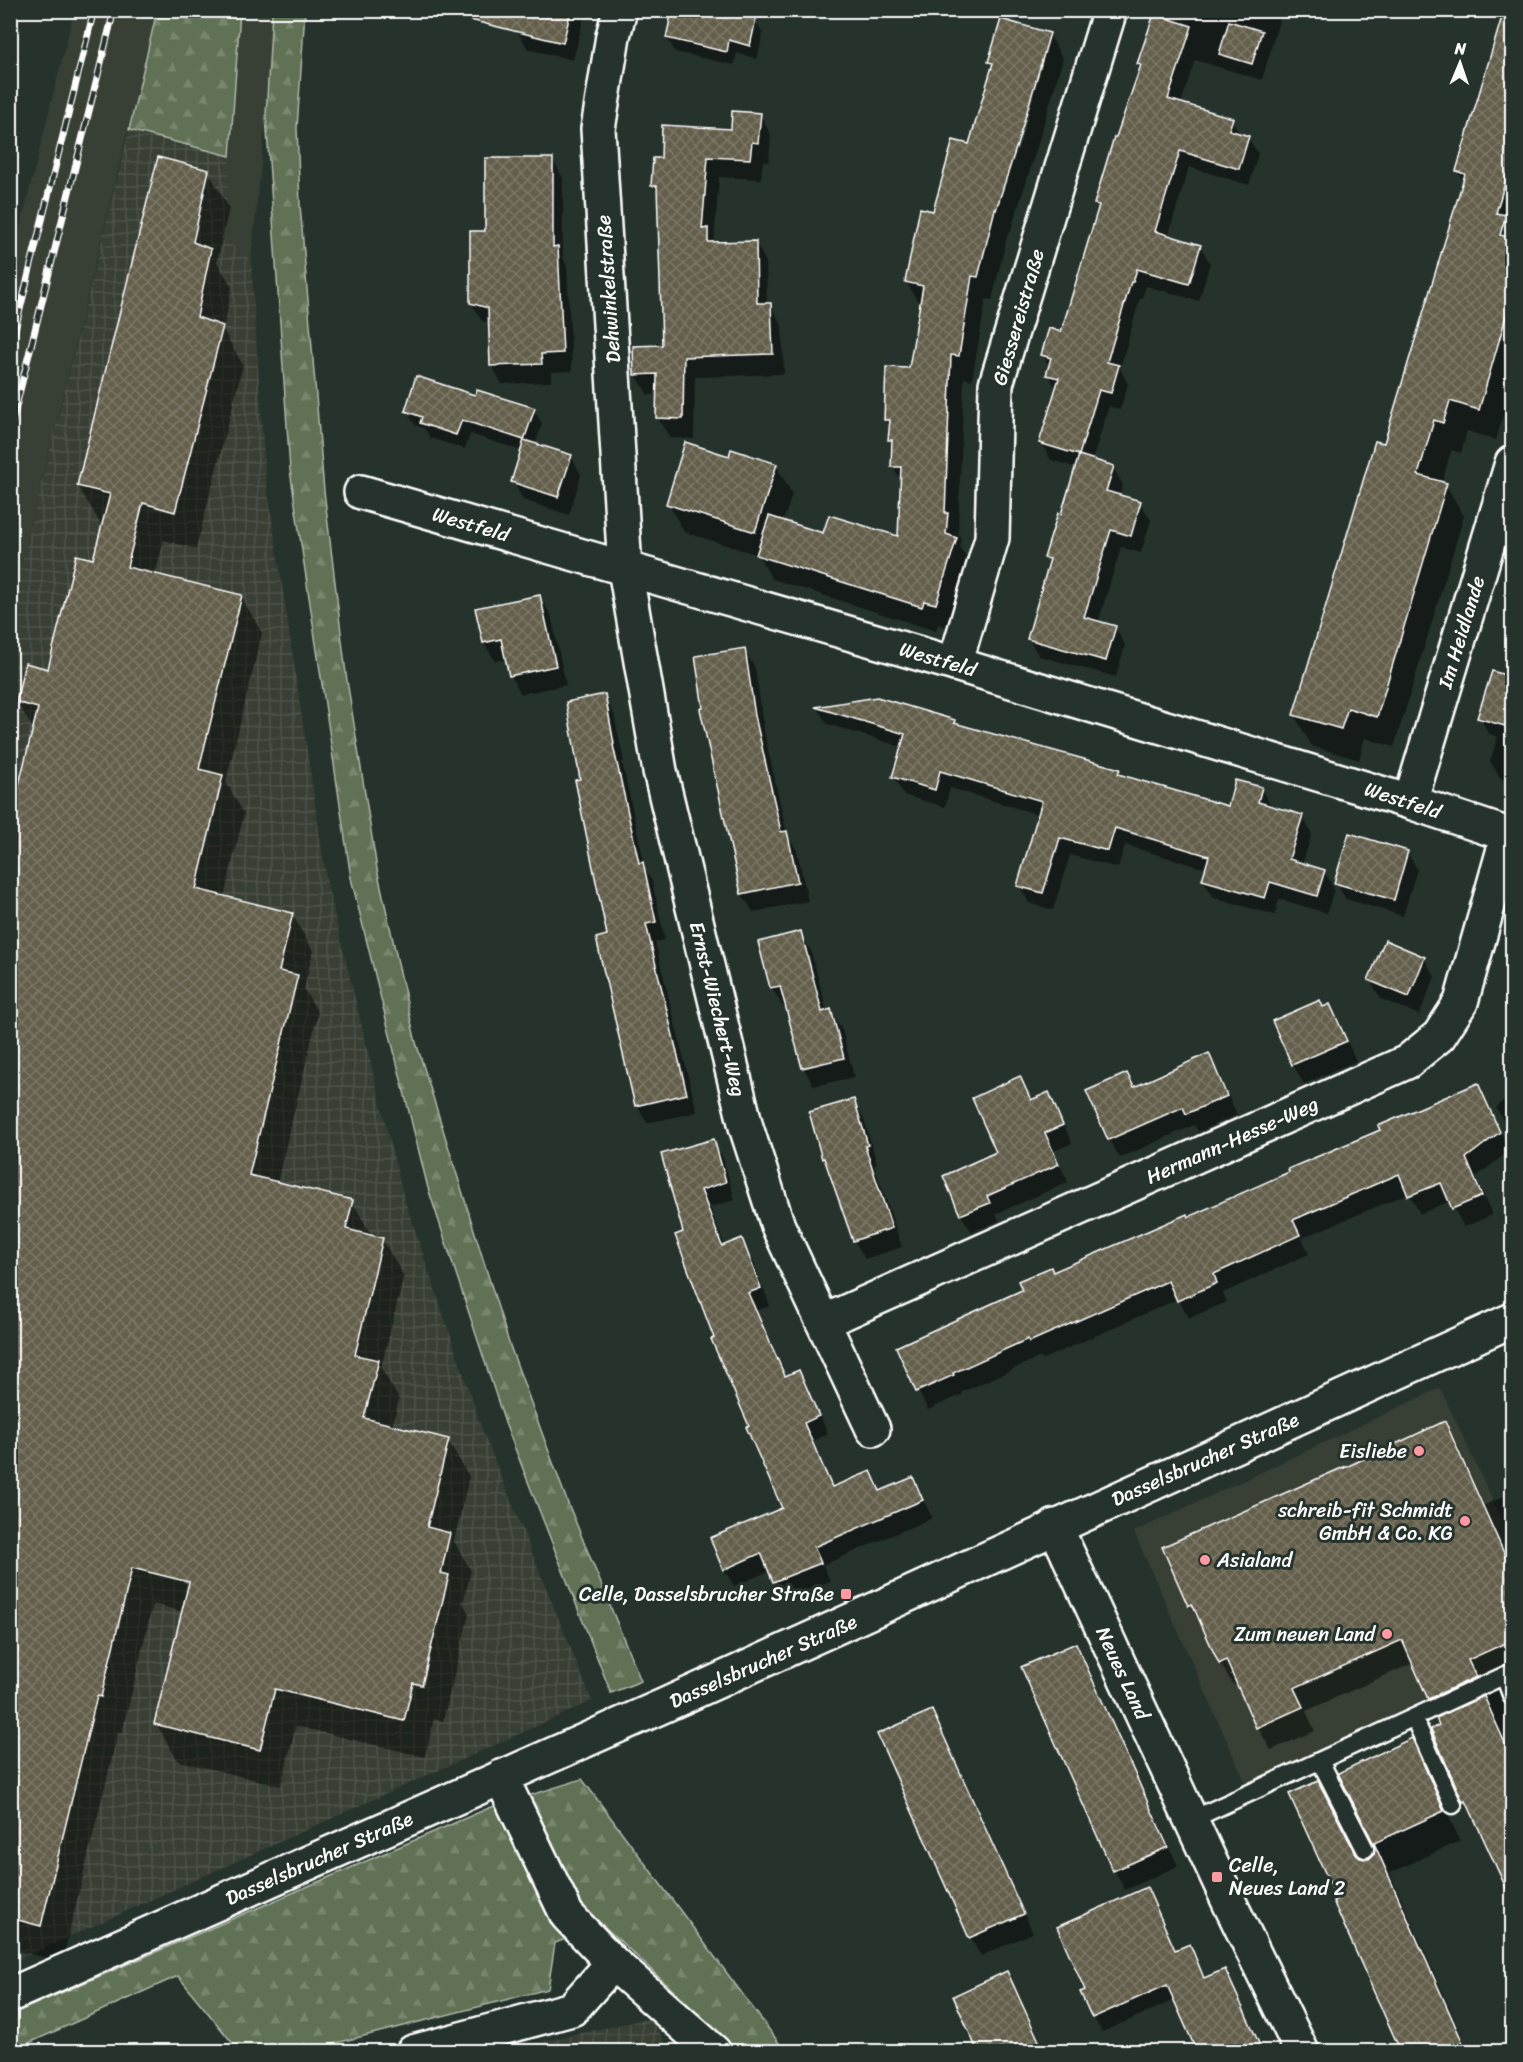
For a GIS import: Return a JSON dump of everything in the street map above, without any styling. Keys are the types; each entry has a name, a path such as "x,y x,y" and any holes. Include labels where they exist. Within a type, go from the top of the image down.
{"street":[{"name":"Dehwinkelstraße","path":"620,10 613,36 598,129 625,569"},
{"name":"Giessereistraße","path":"955,664 992,538 996,384 1110,10"},
{"name":"Im Heidlande","path":"1410,802 1512,463"},
{"name":"Westfeld","path":"361,492 955,664 1410,802 1510,836"},
{"name":"Ernst-Wiechert-Weg","path":"625,569 660,771 746,1127 778,1226 873,1429"},
{"name":"Hermann-Hesse-Weg","path":"823,1322 1407,1062 1439,1036 1461,1002 1510,836"},
{"name":"Dasselsbrucher Straße","path":"10,1995 718,1681 1055,1526 1512,1322"},
{"name":"Neues Land","path":"1055,1526 1238,1921 1302,2052"},
{"path":"501,1777 567,1915 613,1963 714,2052"},
{"path":"413,2052 572,2009 613,1963"}],"lane":[{"path":"1191,1820 1508,1674 1512,1697"},
{"path":"1414,1718 1452,1804"},
{"path":"1320,1761 1365,1849"}],"shaded area":[{"path":"74,11 157,11 11,606 11,265"},
{"path":"240,11 272,11 266,116 251,260 223,240"},
{"path":"129,130 230,156 223,239 251,260 265,472 327,884 403,1195 483,1432 592,1701 11,1963 11,606"},
{"path":"1440,1388 1512,1542 1512,1662 1247,1786 1134,1532"},
{"path":"651,2018 670,2051 494,2052"}],"green space":[{"path":"157,11 240,11 230,156 129,130"},
{"path":"272,11 305,11 297,128 300,205 324,491 346,674 377,869 415,1039 509,1343 567,1501 641,1681 611,1693 505,1423 428,1188 351,878 290,470 266,116"},
{"path":"582,1779 785,2051 738,2051 603,1925 555,1943 548,1989 305,2051 239,2051 178,1976 11,2051 10,2015 489,1808"}],"building":[{"path":"471,10 571,10 563,43 470,20"},
{"path":"672,10 758,10 750,46 729,40 727,52 666,38"},
{"path":"1504,10 1512,10 1512,159 1496,213 1506,215 1500,235 1512,238 1512,296 1479,410 1450,401 1443,423 1434,420 1418,475 1447,483 1377,717 1348,708 1341,729 1293,715 1375,441 1384,443 1465,174 1456,171"},
{"path":"1154,14 1192,26 1168,99 1233,118 1229,130 1249,136 1239,169 1180,151 1155,231 1201,245 1189,284 1137,269 1107,362 1119,365 1111,393 1099,390 1079,455 1039,443 1059,378 1046,375 1051,358 1041,355 1049,328 1061,332 1099,205 1094,204 1114,137 1116,137 1141,65 1137,64"},
{"path":"1001,19 1050,33 1018,142 995,209 978,277 972,276 959,356 951,355 945,513 948,513 946,534 957,538 936,604 924,601 922,607 756,555 769,516 823,533 829,515 898,536 901,467 891,467 892,440 888,440 890,420 884,420 886,367 909,368 923,286 905,282 920,208 933,211 953,140 969,144 993,63 988,62"},
{"path":"1229,21 1262,31 1252,64 1219,54"},
{"path":"732,111 761,113 758,143 752,142 750,159 708,157 702,229 708,228 708,242 756,241 757,303 771,303 773,354 684,357 683,419 656,418 657,374 634,375 633,346 662,345 657,186 651,186 653,158 661,158 662,125 731,129"},
{"path":"158,157 209,170 193,242 211,249 197,317 223,326 175,512 143,503 127,567 242,595 199,769 223,775 196,889 293,913 279,971 298,975 249,1175 353,1200 346,1229 383,1238 355,1355 379,1360 364,1418 449,1439 427,1527 450,1533 441,1573 449,1575 422,1685 413,1683 404,1721 275,1689 260,1750 154,1724 189,1582 132,1568 101,1697 97,1696 41,1926 10,1918 10,820 38,708 16,702 25,663 48,669 76,555 93,559 110,494 77,486"},
{"path":"485,158 553,158 553,247 558,246 563,353 541,354 542,364 490,366 488,308 470,303 470,231 485,231"},
{"path":"416,376 475,395 477,390 535,408 524,440 462,420 456,435 420,423 422,417 405,411"},
{"path":"524,440 572,455 558,497 511,482"},
{"path":"685,442 729,456 731,449 777,464 755,532 666,504"},
{"path":"1079,455 1114,466 1106,491 1141,501 1131,536 1111,530 1084,617 1116,626 1106,661 1027,639 1050,559 1044,558 1058,513 1061,514"},
{"path":"540,595 556,666 509,676 501,639 483,643 475,608"},
{"path":"745,648 755,716 781,832 787,831 798,882 741,894 700,709 703,708 695,656"},
{"path":"1492,671 1512,677 1512,728 1477,718"},
{"path":"605,694 613,745 639,863 643,862 656,922 646,924 687,1094 635,1106 596,938 607,935 575,780 580,779 566,702"},
{"path":"877,697 955,720 954,723 1120,769 1118,774 1228,806 1235,780 1262,787 1258,802 1303,815 1289,859 1325,870 1317,896 1270,882 1265,898 1202,880 1209,856 1115,828 1108,851 1060,838 1043,893 1017,886 1042,801 940,771 935,790 892,777 905,734 815,707"},
{"path":"1349,833 1408,851 1394,900 1334,883"},
{"path":"801,931 822,1012 831,1009 844,1058 802,1068 780,986 770,988 758,942"},
{"path":"1385,940 1425,957 1409,997 1368,980"},
{"path":"1320,1000 1323,1007 1330,1004 1347,1041 1292,1065 1272,1021"},
{"path":"1209,1053 1227,1096 1186,1114 1183,1107 1108,1140 1086,1091 1127,1073 1134,1087"},
{"path":"1020,1076 1031,1100 1049,1092 1063,1125 1045,1133 1059,1164 987,1196 990,1203 960,1215 943,1176 996,1152 972,1098"},
{"path":"1478,1083 1500,1132 1466,1158 1482,1196 1452,1209 1441,1183 1408,1196 1399,1174 1293,1220 1300,1235 1214,1274 1217,1283 1177,1301 1168,1281 1029,1342 1028,1339 916,1392 896,1347 1022,1290 1018,1281 1051,1267 1053,1272 1187,1214 1188,1217 1289,1172 1288,1169 1380,1130 1378,1126"},
{"path":"854,1099 868,1145 865,1146 892,1228 853,1241 824,1158 822,1159 809,1112"},
{"path":"714,1139 726,1182 701,1190 722,1246 742,1238 761,1288 748,1293 785,1376 799,1370 819,1416 804,1423 832,1487 871,1471 880,1491 913,1477 923,1500 814,1547 821,1563 773,1582 761,1553 723,1570 710,1538 782,1508 746,1427 749,1426 711,1339 714,1338 675,1235 683,1232 661,1154"},
{"path":"1445,1421 1512,1571 1512,1640 1468,1660 1476,1677 1428,1699 1402,1640 1294,1688 1303,1707 1256,1728 1226,1660 1219,1664 1192,1604 1188,1606 1162,1547 1344,1468"},
{"path":"1076,1643 1168,1847 1113,1871 1021,1667"},
{"path":"1484,1696 1512,1759 1512,1901 1466,1801 1463,1802 1431,1729 1439,1725 1436,1718"},
{"path":"932,1710 1024,1914 969,1938 877,1734"},
{"path":"1412,1738 1444,1811 1374,1843 1467,2052 1401,2052 1333,1901 1337,1899 1289,1794 1318,1781 1356,1854 1360,1858 1369,1859 1374,1854 1374,1844 1338,1773"},
{"path":"1147,1887 1175,1950 1190,1944 1204,1978 1225,1969 1263,2052 1197,2052 1167,1985 1092,2018 1080,1992 1085,1990 1057,1927"},
{"path":"1007,1971 1044,2052 978,2052 953,1996"}],"railway":[{"path":"10,350 94,10"},
{"path":"10,431 114,10"}],"place":[{"name":"Eisliebe","path":"1419,1451"},
{"name":"schreib-fit Schmidt GmbH & Co. KG","path":"1465,1521"},
{"name":"Asialand","path":"1205,1560"},
{"name":"Celle, Dasselsbrucher Straße","path":"846,1594"},
{"name":"Zum neuen Land","path":"1387,1634"},
{"name":"Celle, Neues Land 2","path":"1217,1877"}]}
